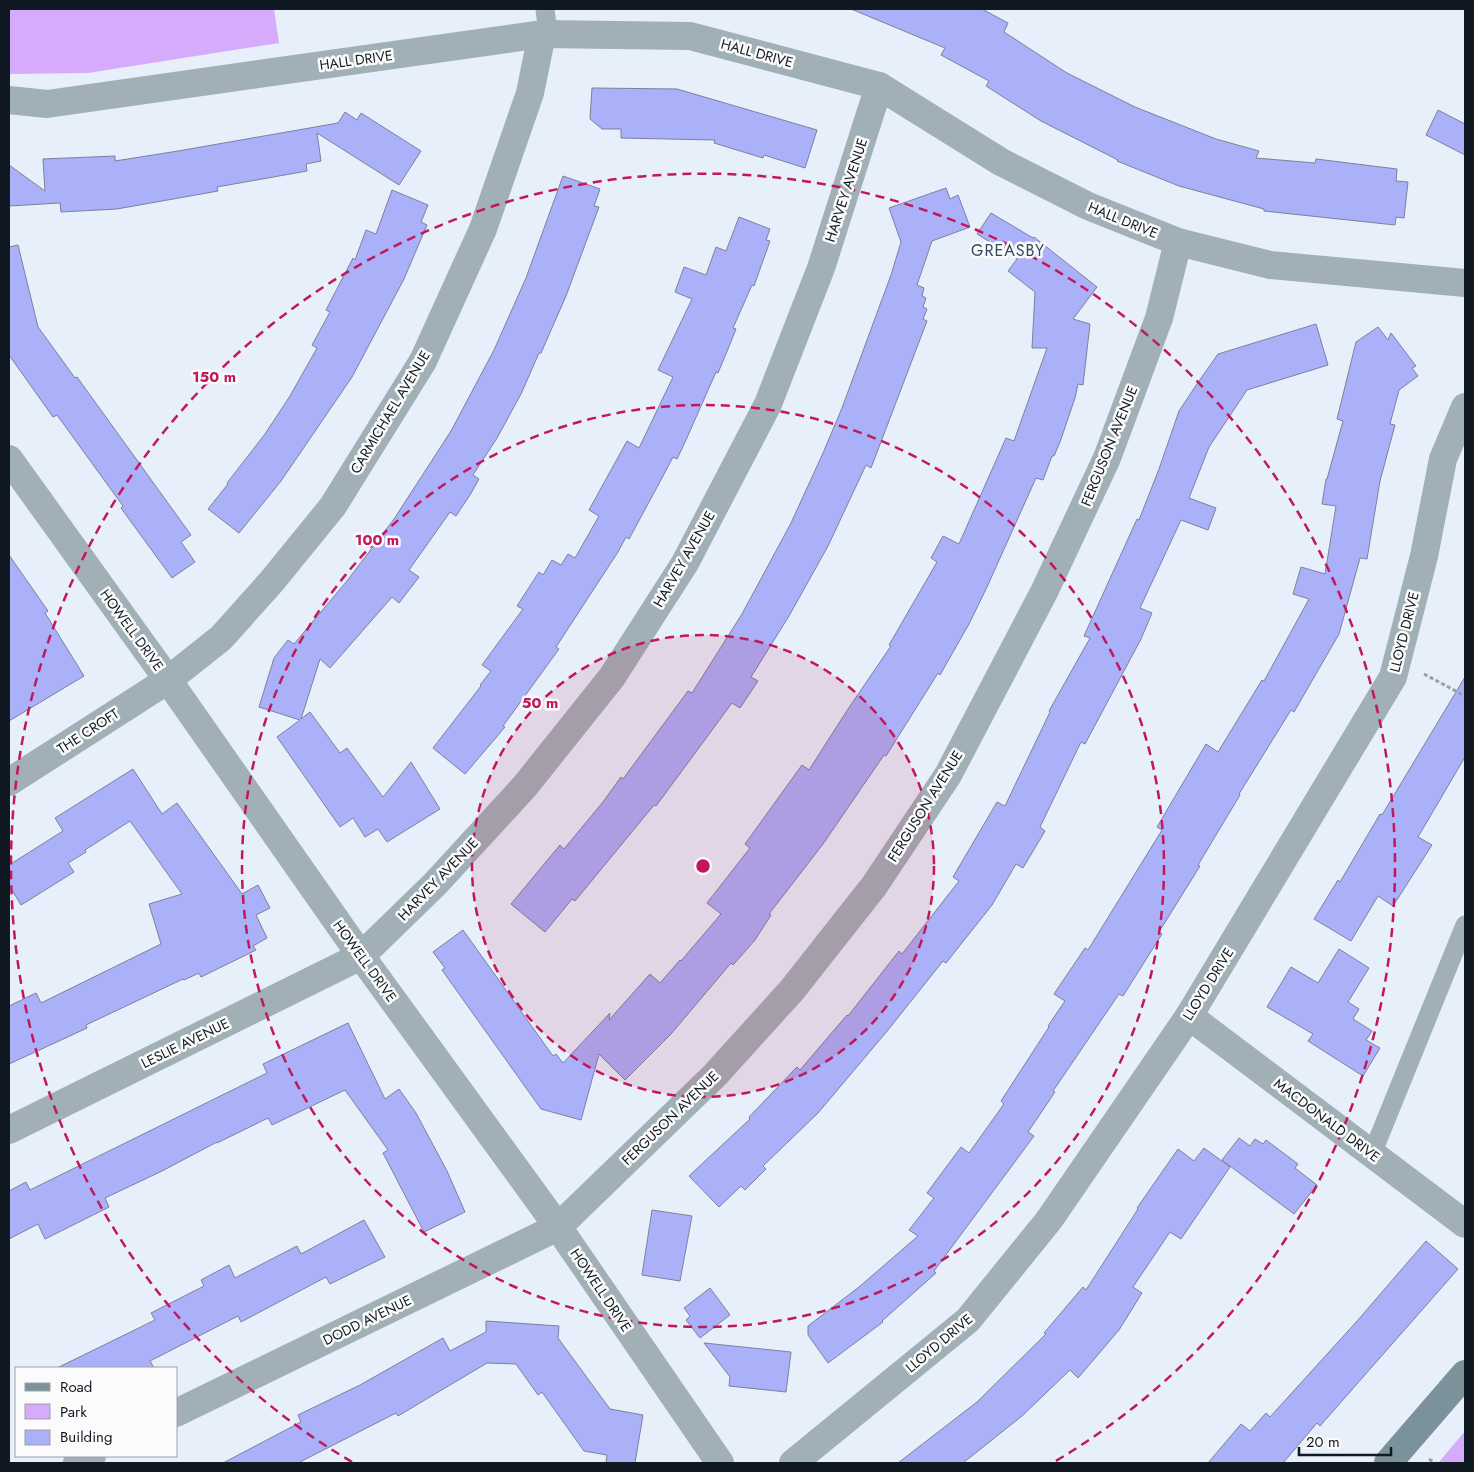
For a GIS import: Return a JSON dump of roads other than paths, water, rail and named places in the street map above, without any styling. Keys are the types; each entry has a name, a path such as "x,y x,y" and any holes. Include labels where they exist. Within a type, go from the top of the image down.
{"street":[{"name":"HALL DRIVE","path":"9,100 47,104 545,26 690,36 879,86 1001,162 1088,206 1178,242 1270,265 1465,283"},
{"name":"CARMICHAEL AVENUE","path":"168,680 221,638 272,581 333,506 423,361 483,229 530,93 545,26"},
{"name":"HARVEY AVENUE","path":"361,956 435,884 525,786 612,677 684,563 768,404 821,268 879,86"},
{"name":"FERGUSON AVENUE","path":"558,1227 715,1075 792,990 874,886 948,775 1044,592 1107,458 1159,318 1178,242"},
{"name":"LLOYD DRIVE","path":"793,1463 968,1320 1049,1220 1189,1016 1393,677 1424,556 1443,459 1465,407"},
{"name":"HOWELL DRIVE","path":"9,459 168,680 361,956 558,1227 720,1463"},
{"name":"THE CROFT","path":"9,782 168,680"},
{"name":"LESLIE AVENUE","path":"9,1130 361,956"},
{"name":"MACDONALD DRIVE","path":"1189,1016 1465,1224"},
{"name":"DODD AVENUE","path":"178,1412 558,1227"},
{"path":"1388,1463 1465,1374"},
{"path":"77,1463 90,1457"}],"lane":[{"path":"1372,1154 1465,925"}],"district":[{"name":"GREASBY","path":"1008,250"}]}
